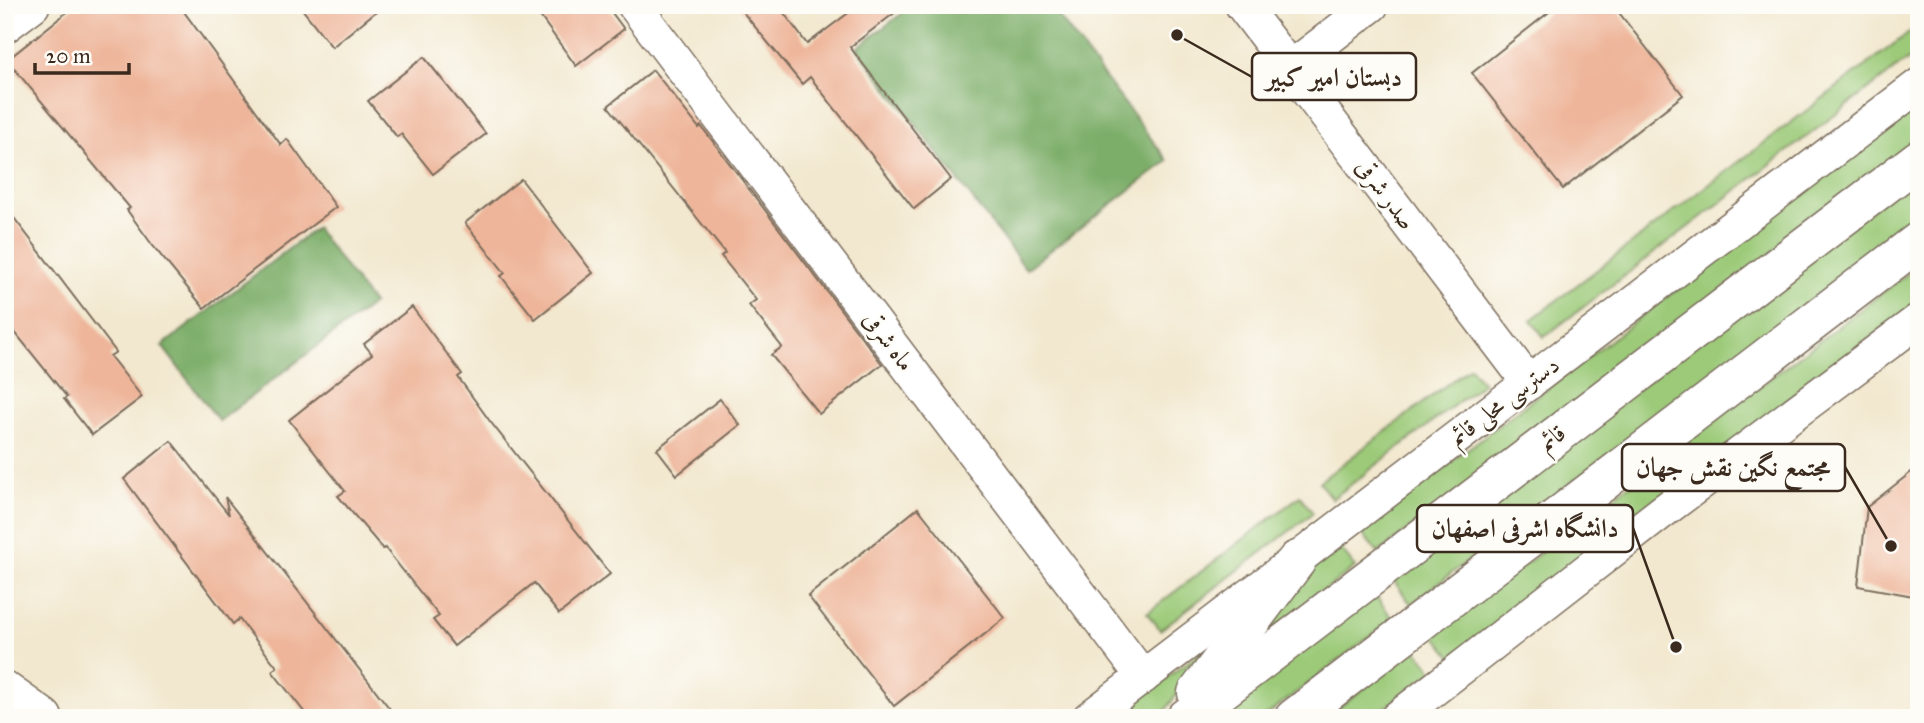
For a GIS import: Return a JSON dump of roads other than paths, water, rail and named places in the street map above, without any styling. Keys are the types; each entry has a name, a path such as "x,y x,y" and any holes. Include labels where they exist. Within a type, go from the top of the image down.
{"main road":[{"name":"قائم","path":"1186,718 1919,159"},
{"path":"1294,718 1919,242"},
{"path":"1179,718 1297,560"},
{"path":"5,691 43,718"}],"street":[{"path":"5,26 33,5"},
{"name":"ماه شرقی","path":"634,5 1143,677"},
{"name":"صدر شرقی","path":"1242,5 1529,383"},
{"path":"1290,68 1372,5"},
{"name":"دسترسی محلی قائم","path":"1089,718 1919,85"},
{"path":"1397,718 1662,512 1919,320"}],"place":[{"name":"دبستان امیر کبیر","path":"1177,35"},
{"name":"مجتمع نگین نقش جهان","path":"1891,546"},
{"name":"دانشگاه اشرفی اصفهان","path":"1676,647"}]}
